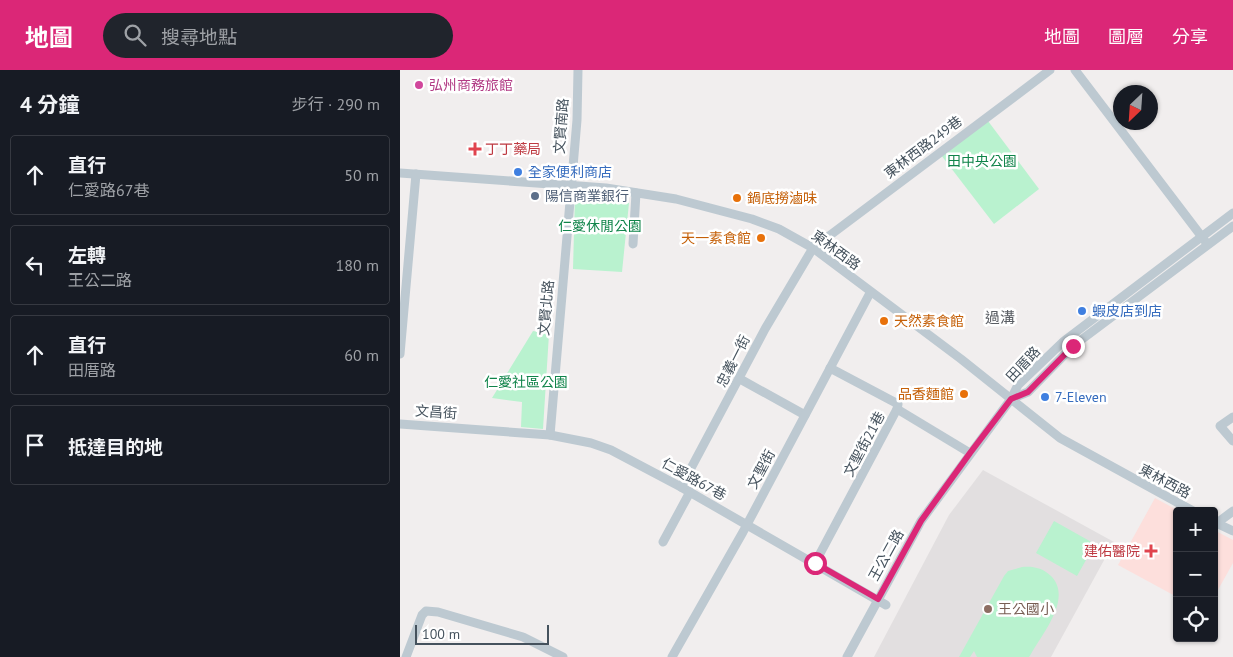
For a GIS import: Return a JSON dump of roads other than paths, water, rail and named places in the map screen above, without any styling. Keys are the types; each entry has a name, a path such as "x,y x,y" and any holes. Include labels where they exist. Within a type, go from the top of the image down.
{"street":[{"name":"文賢南路","path":"570,184 577,120 578,70"},
{"name":"東林西路249巷","path":"813,248 1050,70"},
{"path":"1076,70 1208,245"},
{"name":"東林西路","path":"400,173 570,184 676,199 752,219 779,230 813,248 1060,438 1186,507"},
{"path":"400,354 416,174"},
{"name":"文賢北路","path":"550,435 570,184"},
{"path":"633,244 636,193"},
{"name":"田厝路","path":"1011,399 1018,385 1064,341 1233,213"},
{"name":"田厝路","path":"1011,399 1028,392 1073,346 1233,226"},
{"name":"忠義一街","path":"663,542 686,490 765,329 813,248"},
{"name":"文聖街","path":"672,657 747,524 870,292"},
{"name":"文聖街21巷","path":"815,563 898,404 830,368"},
{"path":"740,379 805,415"},
{"name":"王公二路","path":"847,657 921,521 1011,399"},
{"path":"897,409 970,453"},
{"path":"1233,417 1220,426 1233,441"},
{"name":"文昌街","path":"400,424 470,428"},
{"name":"仁愛路67巷","path":"470,428 550,435 591,443 611,450 747,524 886,605"},
{"path":"1218,521 1233,511"},
{"path":"1218,523 1233,531"},
{"path":"406,657 422,615 426,611 438,612 523,637 562,657"}],"place":[{"name":"弘州商務旅館","path":"419,85"},
{"name":"丁丁藥局","path":"475,149"},
{"name":"全家便利商店","path":"518,172"},
{"name":"陽信商業銀行","path":"535,196"},
{"name":"鍋底撈滷味","path":"737,198"},
{"name":"天一素食館","path":"761,238"},
{"name":"蝦皮店到店","path":"1082,311"},
{"name":"天然素食館","path":"884,321"},
{"name":"品香麵館","path":"964,394"},
{"name":"7-Eleven","path":"1045,397"},
{"name":"建佑醫院","path":"1151,551"},
{"name":"王公國小","path":"988,609"}],"district":[{"name":"過溝","path":"1000,318"}],"park label":[{"name":"田中央公園","path":"982,161"},
{"name":"仁愛休閒公園","path":"600,226"},
{"name":"仁愛社區公園","path":"526,382"}]}
